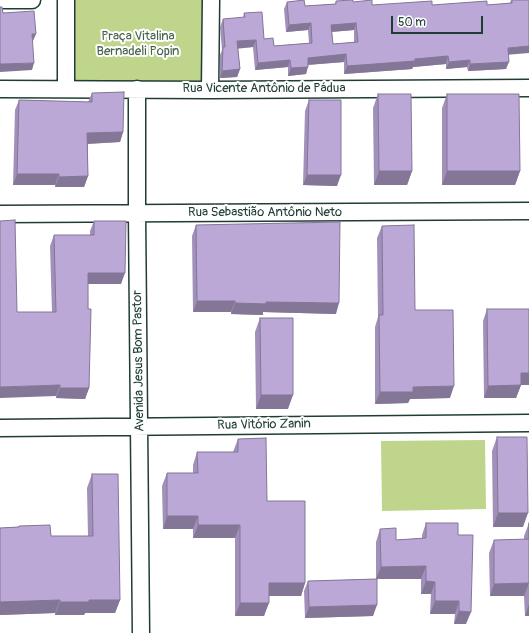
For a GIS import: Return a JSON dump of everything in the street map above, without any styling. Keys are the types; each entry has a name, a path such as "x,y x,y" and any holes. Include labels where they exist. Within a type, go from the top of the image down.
{"street":[{"path":"0,0 32,0"},
{"path":"66,0 66,88"},
{"path":"210,90 211,0"},
{"name":"Rua Vicente Antônio de Pádua","path":"0,88 210,90 529,88"},
{"name":"Avenida Jesus Bom Pastor","path":"137,89 142,633"},
{"name":"Rua Sebastião Antônio Neto","path":"0,214 529,212"},
{"name":"Rua Vitório Zanin","path":"0,428 529,423"}],"green space":[{"name":"Praça Vitalina Bernadeli Popin","path":"66,0 211,0 210,90 66,88"},
{"path":"485,440 486,509 382,511 381,441"}],"building":[{"path":"304,0 305,6 336,4 336,1 351,0 353,0 353,2 372,0 372,5 432,1 432,5 487,1 487,5 512,3 512,0 529,0 529,46 508,48 509,62 470,64 470,60 449,62 448,56 415,59 415,61 347,66 346,54 308,58 308,67 291,68 290,60 258,63 256,40 237,41 240,69 222,71 223,47 225,47 223,19 245,17 244,13 262,12 264,39 273,38 274,46 312,43 311,23 289,25 287,2","holes":["356,23 358,42 333,44 331,25"]},
{"path":"0,7 2,7 3,13 34,11 36,34 32,34 34,63 0,64"},
{"path":"124,92 123,132 87,133 88,176 59,177 59,174 17,174 19,100 92,102 92,93"},
{"path":"378,94 411,94 412,171 379,171"},
{"path":"447,94 519,94 520,171 447,171"},
{"path":"309,100 341,100 341,175 307,175"},
{"path":"15,220 17,312 56,312 54,235 94,235 94,221 126,221 125,273 88,273 88,309 91,309 89,388 60,388 60,385 0,387 0,221"},
{"path":"340,222 339,303 266,302 266,304 235,303 235,301 197,301 196,225"},
{"path":"414,225 415,310 453,310 454,386 413,387 413,392 380,392 379,315 383,315 382,226"},
{"path":"487,309 529,309 529,373 521,373 521,385 488,386"},
{"path":"260,318 293,318 293,395 261,395"},
{"path":"497,437 527,437 528,513 498,513"},
{"path":"266,438 267,501 305,501 305,583 269,583 269,603 240,603 240,525 198,525 198,516 167,516 167,473 198,473 197,452 238,452 238,439"},
{"path":"92,474 118,474 120,600 89,600 89,602 60,602 60,600 0,602 0,528 50,525 51,536 93,536"},
{"path":"426,523 458,523 458,535 473,535 471,612 459,611 459,601 435,601 435,582 426,581 426,566 381,567 380,529 396,528 396,540 426,538"},
{"path":"529,539 529,583 494,584 494,540"},
{"path":"377,579 377,605 309,607 308,581"}]}
